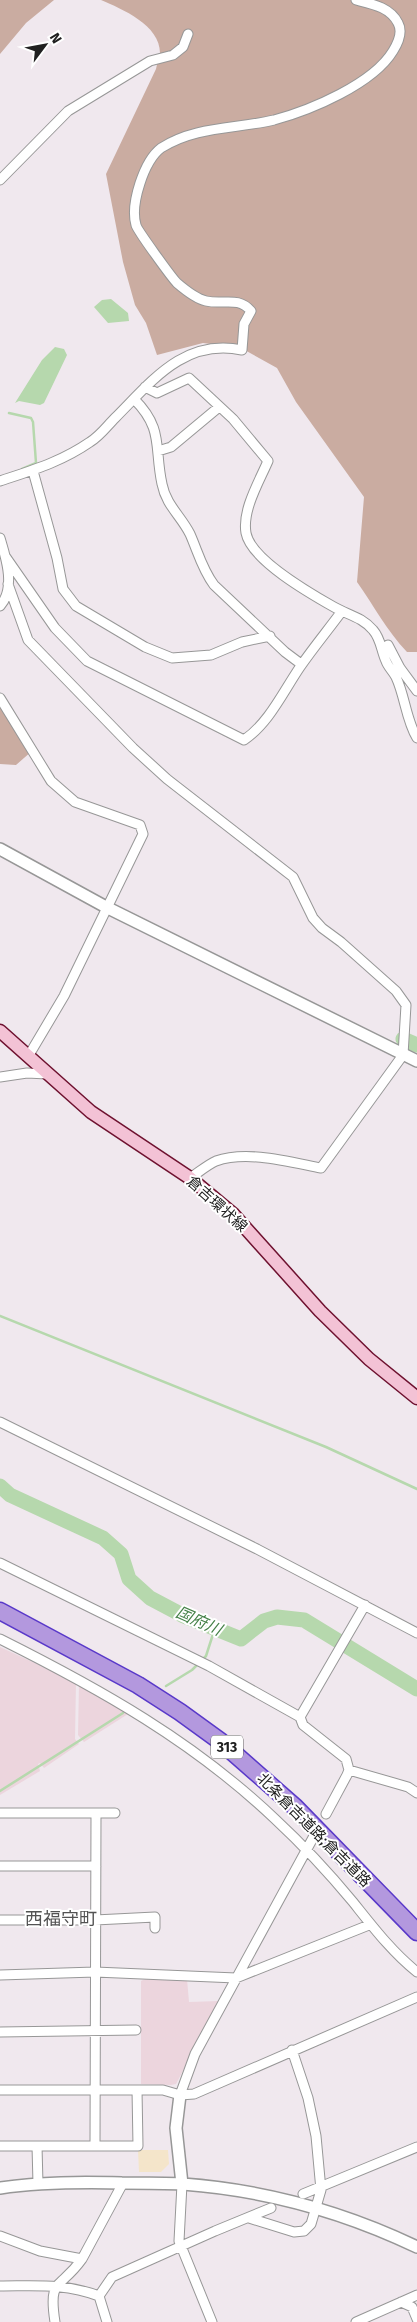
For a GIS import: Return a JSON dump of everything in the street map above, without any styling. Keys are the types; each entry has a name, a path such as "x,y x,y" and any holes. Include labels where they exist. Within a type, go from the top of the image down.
{"highway":[{"name":"北条倉吉道路;倉吉道路","path":"0,1601 143,1678 225,1734 261,1764 300,1801 417,1920"},
{"name":"北条倉吉道路;倉吉道路","path":"0,1611 138,1685 180,1712 220,1742 295,1807 417,1932"}],"main road":[{"name":"倉吉環状線","path":"0,1031 91,1112 190,1178 233,1214 320,1311 369,1358 417,1398"}],"street":[{"path":"0,481 47,466 92,441 162,372 193,352 222,347 242,350 244,324 251,311 245,304 236,302 205,301 176,282 136,225 136,209 142,176 160,149 180,137 216,128 274,120 314,106 376,72 388,59 398,43 400,31 398,23 390,13 379,6 356,0"},
{"path":"0,180 68,111 150,61 173,55 183,47 188,34"},
{"path":"145,387 157,393 189,378 233,419 268,461 251,501 246,519 246,534 254,550 263,560 305,590 342,611 359,617 374,631 383,647 386,660 396,677 417,738"},
{"path":"134,399 146,413 156,430 162,484 172,510 189,532 205,574 214,585 301,664"},
{"path":"158,450 171,446 219,407"},
{"path":"34,471 57,558 63,589 76,606 145,647 172,658 211,655 242,642 270,636"},
{"path":"0,538 8,568 5,600 0,606"},
{"path":"5,556 55,628 87,661 244,740 254,733 265,720 301,664 342,611"},
{"path":"8,584 28,640 167,779 293,877 313,918 322,928 341,942 396,991 406,1005 403,1055 321,1168 282,1160 230,1157 214,1162 190,1178"},
{"path":"388,645 400,668 417,691"},
{"path":"0,698 51,781 75,802 140,825 143,834 64,996 29,1056"},
{"path":"0,849 106,907 417,1061"},
{"path":"0,1077 27,1073 47,1074"},
{"path":"0,1422 163,1502 365,1605 417,1634"},
{"path":"0,1563 174,1647 302,1714"},
{"path":"326,1814 349,1770 346,1759 340,1752 303,1725 302,1714 365,1605"},
{"path":"0,1639 130,1708 198,1753 275,1818 307,1851 369,1925 417,1972"},
{"path":"349,1770 408,1788 417,1793"},
{"path":"0,1813 115,1813"},
{"path":"95,2146 96,1814"},
{"path":"212,2322 181,2246 178,2234 182,2184 176,2128 180,2095 194,2054 314,1836"},
{"path":"0,1866 96,1866"},
{"path":"0,1920 95,1920 155,1917 155,1928"},
{"path":"0,1975 95,1972 236,1978 369,1925"},
{"path":"0,2090 164,2090 180,2095 194,2094 417,1997"},
{"path":"0,2032 136,2030"},
{"path":"249,2218 297,2232 308,2228 321,2187 312,2118 292,2050"},
{"path":"0,2146 138,2146 137,2090"},
{"path":"37,2146 38,2184"},
{"path":"303,2194 417,2147"},
{"path":"55,2322 52,2300 56,2285 82,2259 123,2183"},
{"path":"0,2188 38,2184 123,2183 182,2184 247,2192 347,2218 417,2246"},
{"path":"99,2296 112,2277 271,2208"},
{"path":"0,2236 40,2251 82,2259"},
{"path":"0,2286 56,2285 80,2289 99,2296"},
{"path":"356,2322 417,2295"},
{"path":"99,2296 107,2322"},
{"path":"402,2302 412,2307 417,2319"}],"shaded area":[{"path":"0,0 54,0 26,23 0,54"},
{"path":"101,0 417,0 417,652 407,652 400,644 357,582 364,497 296,402 277,368 241,348 203,343 157,355 146,323 135,305 123,262 106,174 156,69 160,53 154,34 147,26 129,13"},
{"path":"111,299 128,313 129,321 108,323 94,307 102,300"},
{"path":"55,347 64,349 67,355 44,403 40,405 19,401 15,403 42,360"},
{"path":"0,699 32,751 16,765 0,764"},
{"path":"0,1647 76,1682 75,1739 79,1744 44,1768 40,1763 38,1764 40,1771 0,1795"},
{"path":"79,1684 128,1714 84,1742 78,1735"},
{"path":"145,1979 187,1979 189,2002 219,2001 176,2084 141,2084 141,1981"},
{"path":"138,2150 168,2150 169,2164 161,2172 139,2172"}],"waterway":[{"path":"9,413 31,418 33,422 36,463 22,469"},
{"path":"403,1039 417,1045"},
{"path":"0,1316 326,1447 417,1489"},
{"name":"国府川","path":"0,1486 10,1495 103,1538 121,1554 129,1579 150,1598 184,1616 241,1639 264,1621 277,1617 304,1620 417,1689"},
{"path":"166,1686 192,1670 206,1656 215,1628"},
{"path":"0,1791 123,1713"}],"district":[{"name":"西福守町","path":"61,1919"}]}
